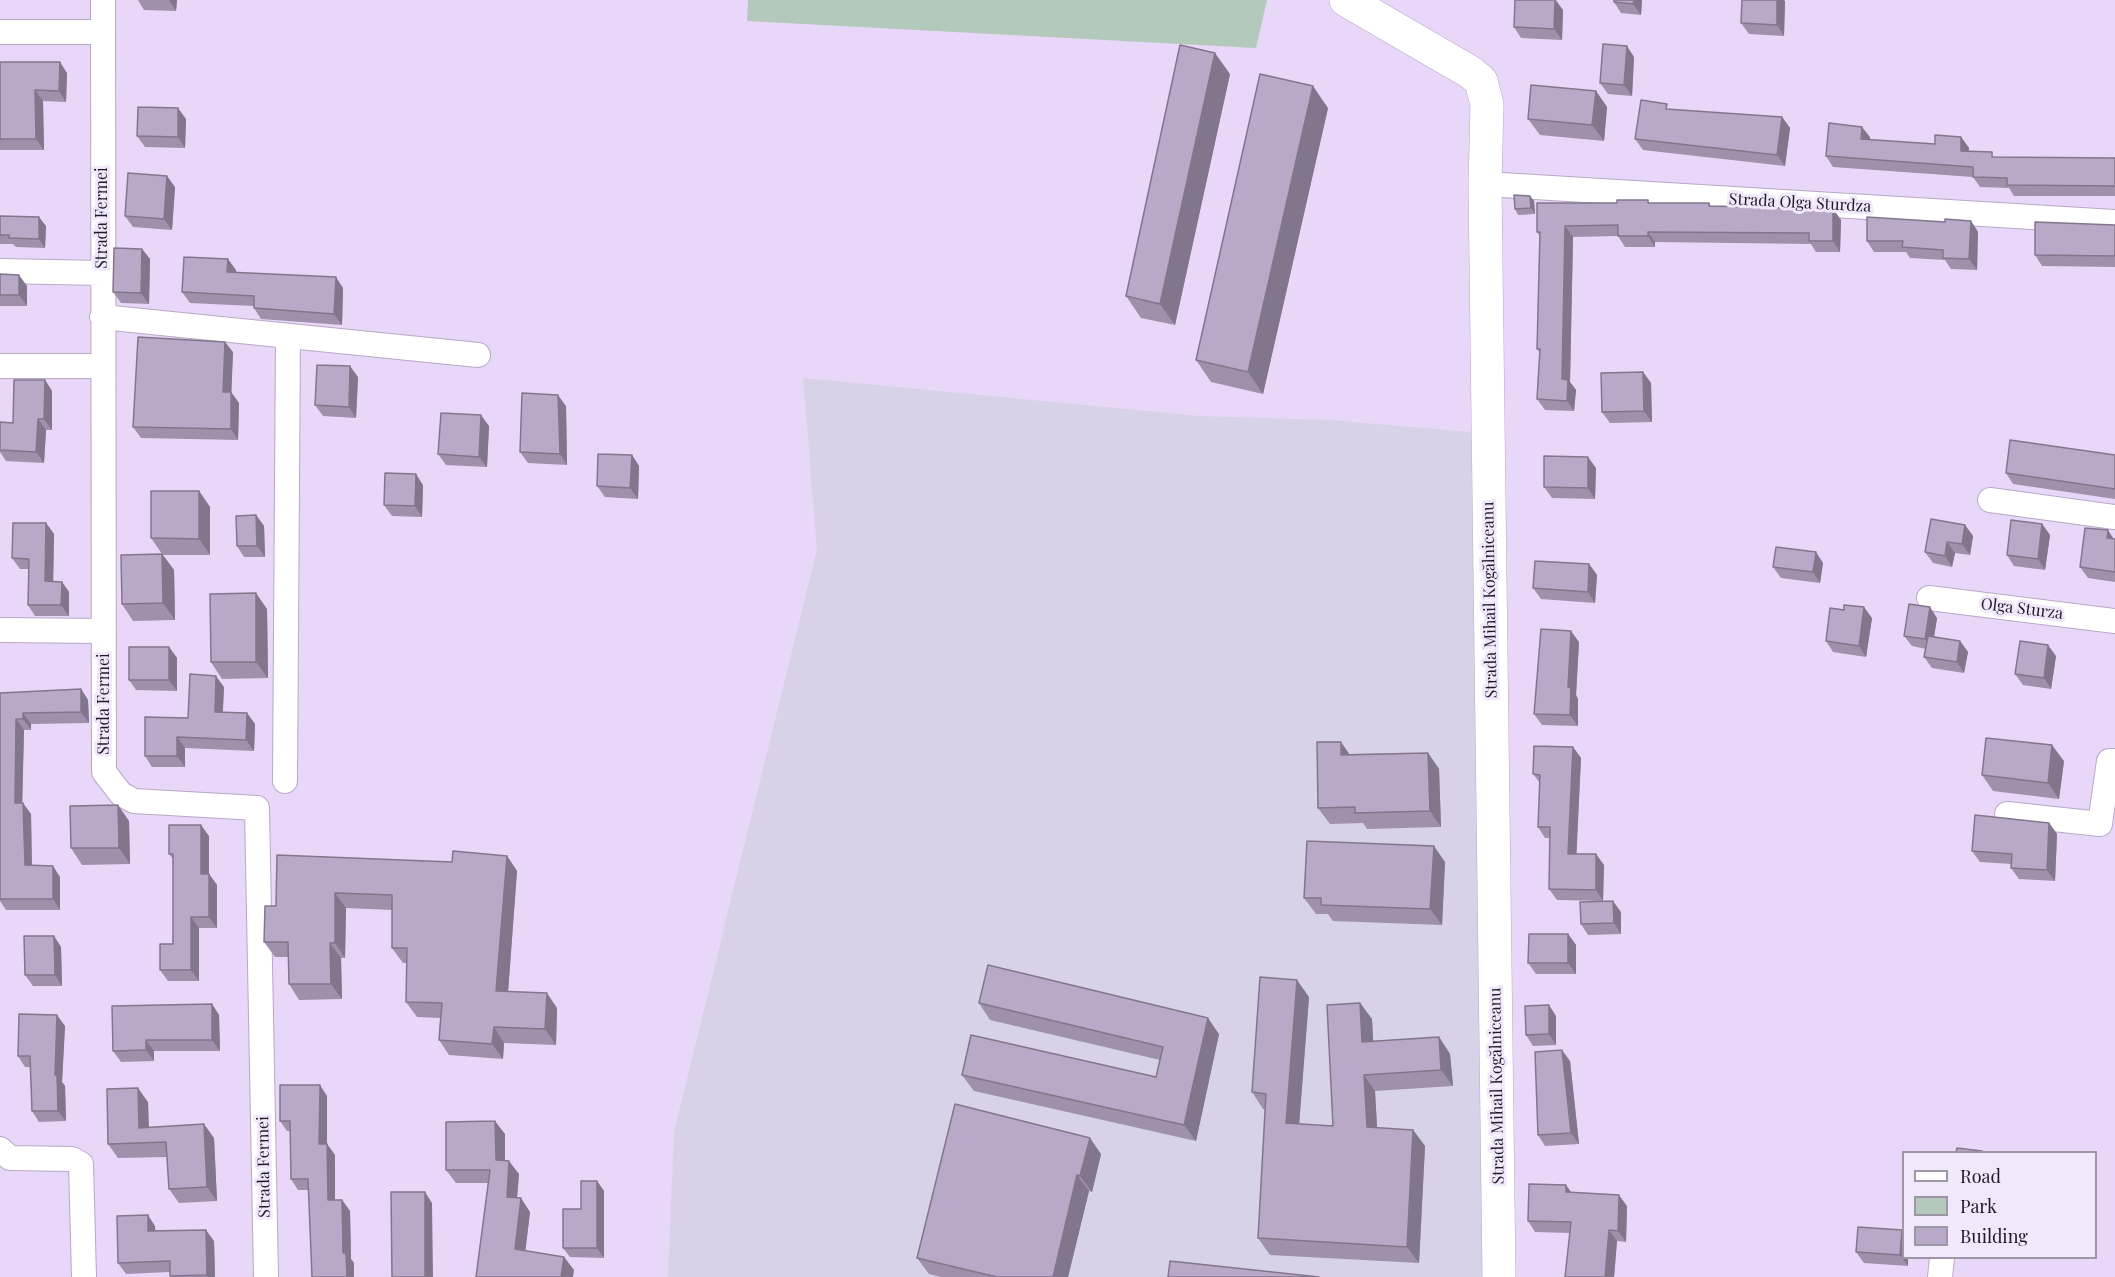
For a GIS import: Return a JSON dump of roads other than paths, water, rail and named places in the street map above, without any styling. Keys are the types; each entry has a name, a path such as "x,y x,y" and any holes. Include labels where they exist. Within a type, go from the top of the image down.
{"street":[{"name":"Strada Fermei","path":"103,0 101,32 104,772 110,784 121,794 134,801 257,808 266,1277"},
{"name":"Strada Mihail Kogălniceanu","path":"1346,0 1470,72 1481,81 1487,104 1485,184 1499,1277"},
{"path":"0,32 101,32"},
{"name":"Strada Olga Sturdza","path":"1485,184 2115,222"},
{"path":"0,271 102,273"},
{"path":"102,317 478,355"},
{"path":"285,781 288,336"},
{"path":"0,366 102,366"},
{"path":"1990,500 2115,518"},
{"name":"Olga Sturza","path":"1929,598 2115,621"},
{"path":"0,630 104,631"},
{"path":"2007,814 2100,824 2109,761 2115,761"},
{"path":"0,1149 10,1158 72,1159 81,1164 84,1277"},
{"path":"1940,1277 1942,1259"}]}
